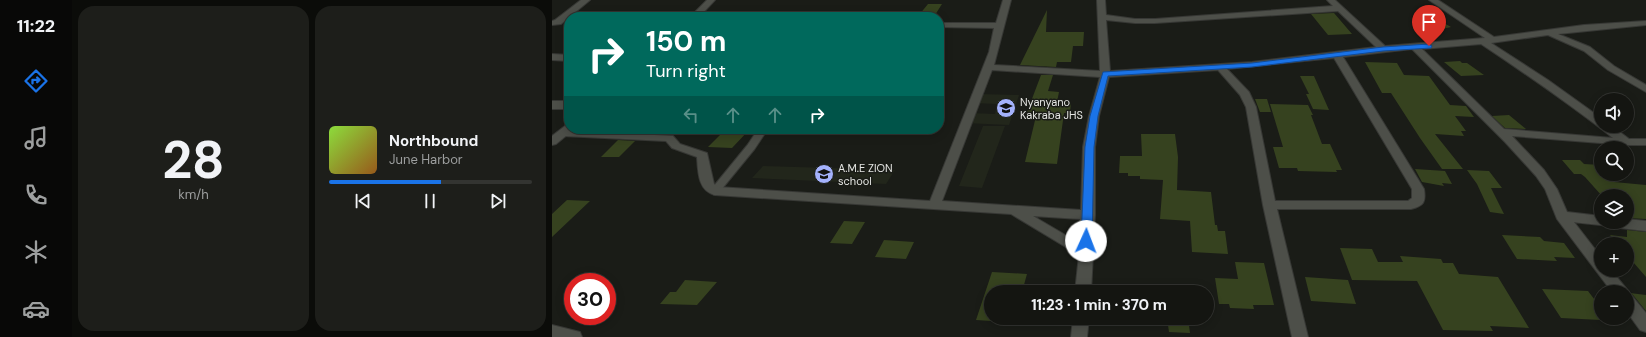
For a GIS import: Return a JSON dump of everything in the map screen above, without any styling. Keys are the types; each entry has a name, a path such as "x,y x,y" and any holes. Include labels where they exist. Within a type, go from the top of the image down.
{"street":[{"path":"570,12 586,0"},
{"path":"699,12 710,0"},
{"path":"935,204 994,52 999,26 1007,0"},
{"path":"1084,285 1088,215 1089,147 1094,116 1105,74 1101,0"},
{"path":"1331,0 1383,49"},
{"path":"1433,0 1594,118"},
{"path":"1102,17 1135,21 1155,21 1340,8"},
{"path":"976,26 1003,14"},
{"path":"554,24 564,16"},
{"path":"988,67 1105,74 1252,65 1383,49 1416,48 1584,28 1646,23"},
{"path":"944,25 999,26"},
{"path":"1548,33 1587,49 1611,68 1646,89"},
{"path":"1416,48 1540,173 1551,189 1562,216 1594,258"},
{"path":"1269,205 1411,205 1419,200 1418,189 1337,55"},
{"path":"553,58 564,58"},
{"path":"1220,67 1245,94 1251,107 1269,205 1300,337"},
{"path":"552,142 564,132"},
{"path":"1501,132 1614,141"},
{"path":"1614,133 1625,141"},
{"path":"628,134 669,138 676,146 703,155 708,186 715,191 1088,215"},
{"path":"1634,142 1646,142"},
{"path":"1012,209 1086,254"},
{"path":"1562,216 1594,220"},
{"path":"1634,225 1646,226"},
{"path":"1608,277 1615,285"},
{"path":"1634,309 1646,325"},
{"path":"1079,337 1080,325"},
{"path":"552,332 574,337"}],"lane":[{"path":"552,105 564,105"},
{"path":"715,191 760,134"}],"shaded area":[{"name":"Nyanyano Kakraba JHS","path":"977,94 1019,95 1009,125 965,123 970,113 995,114 997,104 973,103"},
{"path":"983,126 1005,126 982,188 959,186"},
{"name":"A.M.E ZION school","path":"763,166 895,170 886,184 752,178"}],"building":[{"path":"928,4 942,4 937,12 921,12"},
{"path":"1047,10 1046,32 1084,32 1083,46 1073,46 1071,62 1057,62 1056,67 1020,65"},
{"path":"1334,13 1352,34 1328,35 1311,14"},
{"path":"1435,18 1451,27 1433,31 1416,19"},
{"path":"1460,61 1462,63 1467,63 1484,75 1461,76 1444,62"},
{"path":"1365,62 1397,63 1404,75 1429,76 1450,105 1466,106 1474,117 1455,116 1466,131 1461,131 1464,136 1435,134 1463,169 1442,169 1391,93 1382,93"},
{"path":"1041,75 1053,75 1048,91 1059,92 1057,102 1071,103 1070,113 1064,113 1057,164 1025,162 1037,112 1027,112"},
{"path":"1300,76 1314,76 1329,110 1313,109 1306,94 1309,94"},
{"path":"1255,99 1267,99 1271,112 1260,112"},
{"path":"1270,104 1308,105 1313,115 1311,115 1322,144 1330,144 1342,170 1336,170 1337,172 1298,171 1297,168 1279,168 1273,147 1283,147"},
{"path":"1509,115 1526,129 1505,128 1492,116"},
{"path":"721,134 745,134 732,148 708,147"},
{"path":"1141,134 1175,134 1178,157 1177,190 1211,192 1215,225 1217,225 1218,231 1225,231 1228,254 1192,252 1190,221 1160,219 1163,180 1140,179 1140,176 1128,176 1128,173 1119,173 1120,156 1142,156"},
{"path":"618,140 635,141 619,157 601,157"},
{"path":"1562,160 1580,160 1584,164 1594,165 1594,181 1613,181 1646,185 1646,219 1634,218 1634,189 1596,189 1581,174 1574,174"},
{"path":"1415,169 1445,171 1452,184 1442,183 1444,186 1422,182"},
{"path":"1467,170 1489,171 1502,188 1491,188 1504,214 1490,212 1477,184"},
{"path":"567,200 590,201 552,237 552,214"},
{"path":"844,221 865,222 852,244 830,243"},
{"path":"1627,230 1646,232 1646,277 1634,263 1634,237 1627,237"},
{"path":"1502,235 1540,237 1544,241 1564,243 1575,258 1554,257 1557,261 1517,259"},
{"path":"1610,235 1627,237 1612,237"},
{"path":"884,240 914,242 906,259 875,257"},
{"path":"1340,248 1372,249 1378,262 1403,262 1400,256 1441,259 1443,263 1453,263 1459,274 1498,277 1529,328 1490,326 1493,331 1443,330 1417,281 1352,280"},
{"path":"1235,262 1264,263 1274,305 1253,305 1254,309 1230,308 1229,304 1219,304 1215,278 1238,279"},
{"path":"992,272 1027,274 1024,285 988,285"},
{"path":"1305,277 1348,280 1356,304 1311,301"},
{"path":"685,280 717,282 697,305 660,304 670,292 676,292"},
{"path":"1542,289 1588,291 1594,299 1594,320 1561,318"},
{"path":"1634,294 1646,295 1646,311 1634,296"},
{"path":"984,296 984,321 976,320"},
{"path":"1168,325 1189,325 1190,333 1169,332"}],"place":[{"name":"Nyanyano Kakraba JHS","path":"1006,108"},
{"name":"A.M.E ZION school","path":"824,174"}],"route":[{"path":"1086,241 1089,147 1094,116 1105,74 1252,65 1383,49 1429,46"}]}
